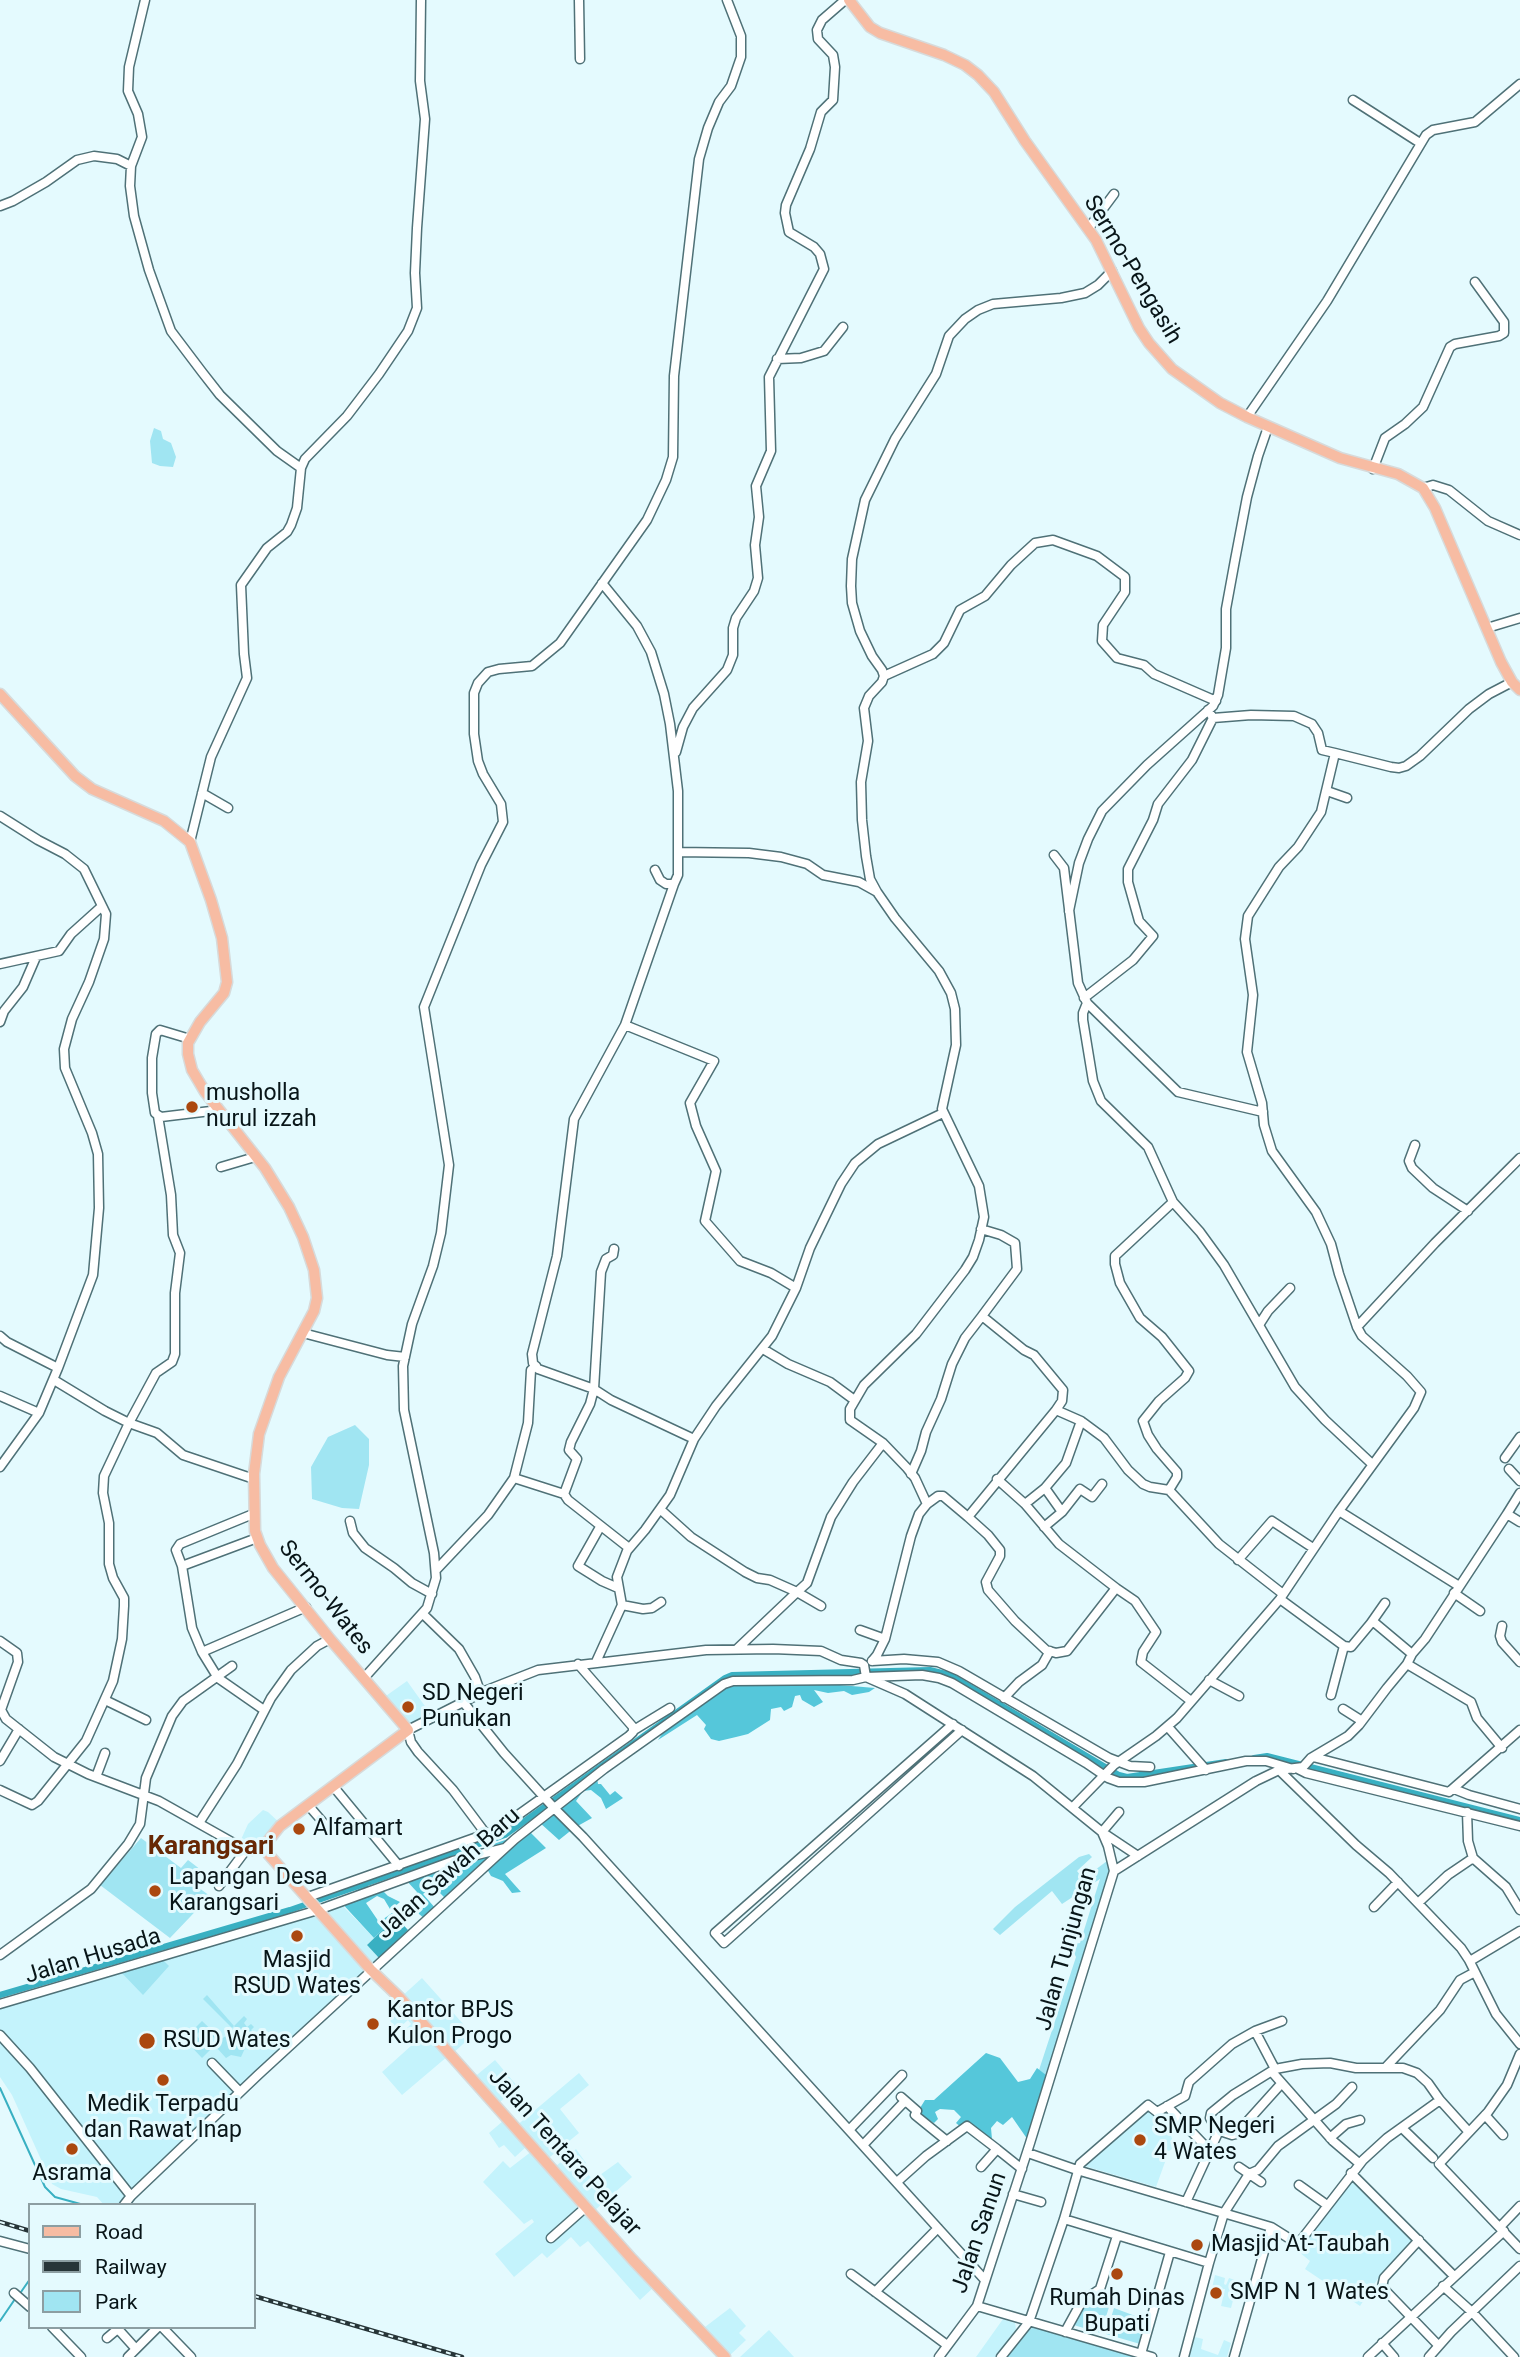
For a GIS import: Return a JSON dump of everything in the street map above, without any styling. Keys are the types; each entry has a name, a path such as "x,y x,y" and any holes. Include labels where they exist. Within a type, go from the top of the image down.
{"main road":[{"name":"Sermo-Pengasih","path":"847,0 861,18 880,33 944,55 978,75 994,92 1025,141 1088,229 1112,271 1139,328 1161,357 1189,381 1268,427 1340,458 1398,474 1423,488"},
{"path":"1423,488 1435,508 1487,628 1516,686"},
{"path":"0,694 75,776 92,789 164,821 190,842 222,938 227,982 215,1006 200,1022 190,1039"},
{"name":"Sermo-Wates","path":"190,1039 188,1054 192,1070 289,1207 314,1270 317,1298 314,1311 270,1399 259,1434 253,1514 257,1538 273,1568 408,1730"},
{"path":"265,1848 280,1826 408,1730"},
{"name":"Jalan Tentara Pelajar","path":"265,1848 370,1970 725,2357"}],"street":[{"path":"145,0 129,67 128,91 138,114 142,136 131,166 130,186 134,216 149,270 171,331 220,395 277,451 301,468"},
{"path":"190,842 211,757 247,678 241,585 267,548 287,532 291,525 297,508 301,468 305,460 347,416 379,374 408,331 416,308 416,239 425,119 420,81 421,0"},
{"path":"579,0 580,59"},
{"path":"364,1678 423,1614 430,1602 437,1569 404,1410 405,1357 412,1325 433,1266 441,1233 449,1165 424,1007 481,865 503,822 501,804 478,761 474,734 474,693 478,683 488,673 499,669 532,666 541,661 569,633 647,520 673,457 674,376 699,159 708,128 719,102 731,86 741,57 739,27 727,0"},
{"path":"675,757 683,727 693,708 727,670 733,655 733,628 736,618 754,592 758,578 755,545 760,517 756,486 771,451 769,377 824,268 820,254 814,247 789,232 785,213 821,112 833,100 835,67 832,55 818,39 817,30 822,20 847,0"},
{"path":"1247,417 1327,301 1420,143 1433,130 1475,122 1520,84"},
{"path":"1353,100 1420,143"},
{"path":"0,205 13,201 46,182 77,160 94,156 117,159 131,166"},
{"path":"1088,229 1114,194"},
{"path":"884,676 866,645 852,603 852,559 856,534 872,483 895,439 936,374 949,336 965,318 978,310 1007,301 1061,298 1084,293 1098,285 1112,271"},
{"path":"1373,468 1385,438 1423,407 1450,347 1499,336 1504,332 1504,322 1475,282"},
{"path":"777,359 801,358 824,351 843,327"},
{"path":"1268,427 1247,498 1226,609 1226,648 1216,701 1192,761 1158,804 1128,869 1128,882 1139,921 1153,936 1133,960 1085,1001 1083,1020 1093,1081 1101,1101 1148,1147 1173,1202 1200,1232 1224,1265 1295,1387 1325,1420 1372,1464"},
{"path":"1423,488 1440,486 1488,520 1520,535"},
{"path":"927,1504 911,1474 883,1443 850,1420 850,1409 853,1399 864,1385 916,1334 973,1257 984,1217 979,1186 943,1113 956,1045 951,993 939,971 894,918 870,878 862,820 861,782 869,741 864,708 869,696 884,676 933,654 944,643 960,610 985,596 1011,565 1035,543 1053,540 1097,556 1125,577 1125,592 1103,625 1102,641 1117,658 1144,665 1154,674 1216,701"},
{"path":"602,583 623,607 651,652 664,694 675,757 678,875 625,1025 575,1119 557,1256 532,1354 536,1366 594,1389 611,1400 694,1439"},
{"path":"1487,628 1520,618"},
{"path":"1069,911 1079,863 1102,811 1147,765 1210,714 1294,716 1312,724 1318,733 1322,750 1399,768 1420,756 1469,709 1489,694 1516,686"},
{"path":"1073,1807 1115,1763 1168,1727 1281,1597 1372,1464 1414,1408 1421,1392 1362,1336 1357,1327 1331,1244 1316,1212 1272,1151 1247,1052 1253,995 1245,939 1246,924 1251,910 1279,867 1311,829 1321,812 1335,753"},
{"path":"1327,791 1347,798"},
{"path":"202,793 228,808"},
{"path":"0,816 65,854 84,869 99,897 107,923 104,939 72,1019 64,1049 65,1068 98,1154 99,1208 93,1275 40,1413 0,1467"},
{"path":"678,852 749,853 781,857 807,864 823,875 859,882 877,892"},
{"path":"1054,855 1064,868 1079,989 1085,1001 1178,1092 1263,1112"},
{"path":"655,870 660,880 666,884 674,884"},
{"path":"0,964 59,951 71,934 102,906"},
{"path":"0,1022 4,1011 23,987 36,957"},
{"path":"625,1025 714,1061 690,1103 695,1126 716,1171 705,1221 738,1260 771,1273 796,1288"},
{"path":"0,1790 35,1804 86,1741 105,1700 116,1667 122,1639 124,1598 113,1578 110,1564 109,1523 103,1493 104,1476 156,1373 172,1362 175,1354 175,1293 180,1252 173,1236 171,1195 152,1093 152,1058 156,1034 160,1030 190,1039"},
{"path":"158,1115 186,1115 219,1110"},
{"path":"596,1662 622,1605 618,1571 629,1548 661,1510 678,1479 694,1439 725,1393 763,1349 796,1288 826,1213 855,1163 878,1144 943,1113"},
{"path":"1415,1145 1409,1161 1412,1168 1433,1188 1468,1211"},
{"path":"221,1167 255,1157"},
{"path":"1357,1327 1435,1243 1520,1158"},
{"path":"1169,1490 1177,1472 1148,1436 1143,1421 1189,1371 1162,1337 1140,1318 1120,1283 1115,1256 1173,1202"},
{"path":"911,1474 952,1364 965,1338 1017,1269 1015,1243 1001,1235 981,1230"},
{"path":"564,1494 577,1459 569,1450 571,1441 590,1404 594,1389 601,1272 614,1249"},
{"path":"1259,1325 1290,1288"},
{"path":"968,1517 1056,1410 1062,1401 1063,1390 1034,1355 982,1316"},
{"path":"303,1333 387,1355 405,1357"},
{"path":"0,1336 58,1367"},
{"path":"763,1349 788,1364 830,1382 853,1399"},
{"path":"437,1569 488,1515 514,1478 528,1423 531,1370 536,1366"},
{"path":"54,1380 105,1411 157,1433 183,1455 254,1479"},
{"path":"0,1396 40,1413"},
{"path":"1056,1410 1081,1421 1104,1438 1128,1470 1143,1484 1150,1488 1169,1490 1203,1529 1281,1597 1344,1646 1351,1647 1385,1603"},
{"path":"1025,1504 1045,1488 1066,1464 1081,1421"},
{"path":"1505,1458 1520,1437"},
{"path":"737,1649 807,1583 831,1517 853,1482 883,1443"},
{"path":"1509,1469 1520,1481"},
{"path":"514,1478 564,1494 600,1527 629,1548"},
{"path":"997,1479 1025,1504 1059,1544 1135,1601 1156,1632 1143,1652 1141,1662 1191,1701"},
{"path":"1044,1527 1080,1489 1092,1497 1102,1485"},
{"path":"1045,1488 1062,1511"},
{"path":"1114,1871 1256,1781 1279,1770 1303,1764 1348,1736 1407,1664 1520,1493"},
{"path":"312,1903 451,1854 549,1802 604,1769 724,1684 740,1680 853,1680 877,1655 885,1639 919,1514 938,1496 943,1496 968,1517 1000,1550 1000,1556 986,1582 988,1590 1015,1622 1050,1651 1062,1653 1071,1648 1116,1588"},
{"path":"661,1510 691,1537 745,1573 770,1580 821,1606"},
{"path":"1339,1511 1457,1590 1480,1611"},
{"path":"253,1514 178,1545 176,1550 182,1566 192,1628 202,1652 218,1678 264,1710"},
{"path":"1507,1514 1520,1522"},
{"path":"350,1521 354,1533 365,1548 412,1583 432,1594"},
{"path":"1238,1560 1272,1521 1313,1548"},
{"path":"600,1527 578,1566 618,1588"},
{"path":"182,1566 257,1538"},
{"path":"622,1605 643,1609 652,1608 662,1602"},
{"path":"202,1652 306,1607"},
{"path":"423,1614 459,1649 481,1694"},
{"path":"1371,1623 1379,1625 1412,1654"},
{"path":"1502,1626 1502,1642 1520,1662"},
{"path":"860,1630 885,1639"},
{"path":"199,1823 237,1764 264,1710 291,1670 317,1646 330,1639"},
{"path":"0,1641 18,1657 1,1710 6,1719 68,1765 143,1794 246,1850 265,1848"},
{"path":"1331,1695 1344,1646"},
{"path":"486,1834 453,1790 418,1752 411,1742 408,1730 538,1670 706,1650 737,1649 821,1651 866,1668 939,1678 952,1683 1119,1782 1132,1784 1246,1761 1303,1764 1390,1786 1467,1812 1520,1826"},
{"path":"1004,1698 1019,1682 1042,1665 1050,1651"},
{"path":"866,1668 904,1659 938,1662 959,1671 1115,1763 1150,1767"},
{"path":"578,1664 634,1730"},
{"path":"1407,1664 1471,1702 1477,1718 1502,1748"},
{"path":"0,1955 91,1889 134,1836 142,1814 146,1778 172,1716 183,1701 201,1686 218,1678 232,1666"},
{"path":"866,1668 1033,1776 1102,1832 1138,1856"},
{"path":"1209,1680 1239,1696"},
{"path":"105,1700 146,1720"},
{"name":"Jalan Sawah Baru","path":"126,2203 370,1970 507,1847 549,1802 464,1703"},
{"path":"549,1802 634,1730 670,1707"},
{"path":"1343,1709 1362,1721"},
{"path":"953,1724 715,1933 724,1943 962,1730"},
{"path":"1168,1727 1205,1769"},
{"path":"0,1761 19,1729"},
{"path":"1303,1764 1306,1773 1447,1792 1454,1789 1520,1730"},
{"path":"96,1777 105,1753"},
{"path":"1279,1770 1398,1882 1461,1948 1496,2014 1520,2044"},
{"path":"332,1786 399,1866"},
{"path":"1454,1789 1520,1808"},
{"path":"549,1802 864,2144 985,2280"},
{"path":"308,1805 328,1828 339,1822"},
{"path":"1102,1832 1119,1812"},
{"path":"1467,1812 1468,1841 1473,1858 1506,1887 1520,1910"},
{"name":"Jalan Tunjungan","path":"1028,2152 1114,1871 1102,1832"},
{"path":"312,1903 388,1877 399,1866 451,1854 507,1847"},
{"path":"219,1886 246,1850"},
{"path":"1418,1903 1448,1875 1473,1858"},
{"path":"782,1874 791,1884"},
{"path":"1374,1907 1398,1882"},
{"name":"Jalan Husada","path":"0,2004 312,1903"},
{"path":"1470,1961 1520,1931"},
{"path":"1386,2067 1440,2010 1460,1980 1475,1972"},
{"path":"1001,2357 1029,2322 1077,2170 1095,2150 1148,2105 1157,2112 1186,2095 1189,2082 1232,2044 1255,2031 1282,2021"},
{"path":"1255,2031 1281,2084 1313,2120 1360,2164"},
{"path":"0,2035 30,2068 131,2196"},
{"path":"1437,2161 1485,2115 1507,2085 1520,2054"},
{"path":"212,2063 240,2092"},
{"path":"1281,2084 1236,2134 1217,2130 1210,2118 1212,2111 1233,2095 1274,2071 1314,2063 1330,2063 1356,2068 1403,2068 1417,2073 1468,2131"},
{"path":"850,2129 902,2075"},
{"path":"1184,2357 1224,2213 1249,2174 1258,2170 1285,2139 1336,2104 1352,2087"},
{"path":"864,2144 903,2099 917,2111 915,2115 947,2141"},
{"path":"1028,2152 1077,2170 1271,2227 1298,2244 1351,2173 1440,2100"},
{"path":"1167,2106 1210,2151"},
{"path":"1485,2115 1503,2135"},
{"path":"1331,2138 1346,2124 1360,2120"},
{"path":"897,2182 968,2126 1022,2169"},
{"path":"1402,2129 1437,2161 1520,2249"},
{"path":"1186,2202 1217,2130"},
{"path":"981,2166 997,2149"},
{"name":"Jalan Sanun","path":"939,2357 977,2306 1028,2152"},
{"path":"1239,2167 1261,2182"},
{"path":"1351,2173 1454,2276"},
{"path":"1299,2185 1327,2205"},
{"path":"1013,2194 1041,2202"},
{"path":"1368,2357 1502,2229 1520,2206"},
{"path":"551,2238 586,2207"},
{"path":"1064,2218 1209,2263"},
{"path":"1234,2357 1271,2227"},
{"path":"875,2292 938,2228"},
{"path":"1065,2332 1082,2301 1097,2293 1100,2288 1117,2236"},
{"path":"1419,2240 1384,2278 1381,2285 1438,2345"},
{"path":"0,2241 28,2248"},
{"path":"1141,2354 1170,2252"},
{"path":"1430,2357 1438,2345 1520,2266"},
{"path":"851,2274 947,2346"},
{"path":"1443,2286 1472,2312 1514,2357"},
{"path":"14,2293 28,2304"},
{"path":"977,2306 1152,2357"},
{"path":"54,2329 81,2357"},
{"path":"107,2338 118,2329"},
{"path":"120,2329 136,2349"},
{"path":"128,2357 158,2329"},
{"path":"162,2329 188,2354"},
{"path":"1382,2343 1394,2357"},
{"path":"177,2357 188,2354"}],"shaded area":[{"name":"SD Negeri Punukan","path":"407,1681 432,1716 410,1728 383,1698"},
{"path":"804,1682 875,1688 852,1695 844,1691 828,1693 814,1690 823,1702 814,1707 802,1700 800,1695 795,1696 792,1707 784,1711 781,1707 771,1709 770,1720 748,1734 736,1737 719,1741 711,1739 704,1729 706,1725 697,1715 658,1740 669,1724 728,1683"},
{"path":"597,1778 598,1784 610,1795 615,1791 623,1798 606,1809 601,1798 591,1790 583,1791 576,1801 592,1818 559,1840 539,1822"},
{"path":"263,1810 282,1825 255,1851 239,1844 248,1824"},
{"path":"530,1823 447,1900 433,1886 423,1894 436,1909 425,1919 419,1914 416,1905 410,1905 417,1892 405,1879 393,1888 382,1890 400,1902 392,1909 384,1899 377,1896 366,1903 379,1922 392,1913 396,1917 374,1938 338,1899 365,1886 374,1886 508,1839"},
{"path":"535,1827 531,1833 546,1848 505,1874 521,1892 512,1893 503,1881 491,1876 487,1869"},
{"name":"RSUD Wates","path":"339,1902 374,1938 367,1945 379,1958 369,1966 371,1969 125,2203 102,2203 97,2197 61,2189 52,2184 12,2095 0,2077 0,2004"},
{"path":"396,1917 408,1930 379,1958 367,1945"},
{"path":"422,1978 473,2035 451,2055 400,1998"},
{"path":"404,2007 448,2056 402,2095 382,2072 412,2045 402,2033 411,2024 408,2020 398,2029 390,2021"},
{"path":"986,2053 1000,2058 1018,2082 1030,2079 1037,2068 1050,2078 1030,2143 1012,2117 1003,2125 997,2121 991,2128 992,2139 968,2124 963,2129 956,2123 961,2117 954,2110 940,2109 935,2112 938,2119 934,2123 917,2113 925,2100 934,2100"},
{"path":"495,2060 518,2087 495,2106 472,2079"},
{"path":"579,2073 589,2085 560,2109 579,2133 545,2161 515,2127"},
{"name":"SMP Negeri 4 Wates","path":"1148,2105 1170,2133 1175,2147 1169,2151 1156,2187 1081,2165"},
{"path":"503,2121 526,2147 515,2157 504,2145 499,2148 489,2133"},
{"path":"576,2149 586,2163 582,2167 593,2180 618,2162 632,2177 594,2211 556,2166"},
{"path":"532,2151 654,2287 640,2300 588,2241 580,2247 571,2237 547,2258 542,2253 514,2277 495,2254 534,2222 532,2219 524,2224 483,2182 503,2161 510,2168"},
{"path":"1351,2175 1415,2238 1379,2277 1360,2306 1305,2269 1310,2261 1299,2252 1301,2239"},
{"name":"SMP N 1 Wates","path":"1215,2275 1225,2278 1226,2285 1229,2278 1238,2281 1231,2308 1221,2306 1225,2289 1220,2300 1210,2297"},
{"path":"730,2308 746,2326 739,2333 746,2340 728,2357 701,2330"},
{"path":"1003,2319 1015,2323 1016,2329 996,2357 976,2357"},
{"path":"769,2330 794,2357 740,2357"},
{"path":"1195,2337 1203,2339 1201,2349 1218,2355 1224,2340 1231,2343 1227,2357 1189,2357"}],"green space":[{"path":"154,428 161,431 163,439 171,443 176,457 173,467 152,463 150,441"},
{"path":"355,1425 369,1439 369,1465 359,1509 342,1508 312,1499 311,1467 328,1437"},
{"name":"Lapangan Desa Karangsari","path":"141,1838 181,1868 188,1860 205,1873 195,1885 210,1896 170,1938 100,1885"},
{"path":"1089,1854 1092,1857 1077,1871 1083,1879 1107,1861 1114,1871 1050,2078 1039,2070 1076,1957 1072,1949 1074,1944 1080,1943 1100,1879 1062,1904 1052,1891 1000,1935 993,1929 1015,1907 1079,1857"},
{"path":"162,1959 169,1966 143,1995 120,1971"},
{"path":"207,1995 234,2026 232,2028 203,1999"},
{"path":"244,2016 247,2019 244,2023 247,2027 251,2024 254,2027 251,2030 258,2037 252,2044 244,2037 247,2044 241,2057 231,2055 226,2058 217,2048 216,2040 204,2027 196,2035 207,2047 211,2044 213,2047 202,2058 184,2039 202,2021 221,2039 233,2032 242,2034 234,2026"},
{"path":"1089,2300 1109,2307 1101,2333 1070,2324"},
{"path":"1114,2308 1138,2317 1140,2344 1106,2334"},
{"path":"1035,2327 1139,2357 1006,2357 1024,2331"}],"waterway":[{"path":"0,1995 290,1910 505,1835 732,1675 930,1670 950,1675 1119,1775 1127,1777 1226,1762"},
{"path":"1254,1758 1267,1756 1520,1820"},
{"path":"0,2088 45,2187 55,2197 77,2203"},
{"path":"21,2292 28,2282"},
{"path":"0,2321 15,2299"}],"railway":[{"path":"0,2222 28,2230"},
{"path":"256,2297 462,2357"}],"place":[{"name":"musholla nurul izzah","path":"192,1107"},
{"name":"SD Negeri Punukan","path":"408,1707"},
{"name":"Alfamart","path":"299,1829"},
{"name":"Lapangan Desa Karangsari","path":"155,1891"},
{"name":"Masjid RSUD Wates","path":"297,1936"},
{"name":"Kantor BPJS Kulon Progo","path":"373,2024"},
{"name":"RSUD Wates","path":"147,2041"},
{"name":"Medik Terpadu dan Rawat Inap","path":"163,2080"},
{"name":"SMP Negeri 4 Wates","path":"1140,2140"},
{"name":"Asrama","path":"72,2149"},
{"name":"Masjid At-Taubah","path":"1197,2245"},
{"name":"Rumah Dinas Bupati","path":"1117,2274"},
{"name":"SMP N 1 Wates","path":"1216,2293"}],"district":[{"name":"Karangsari","path":"211,1847"}]}
